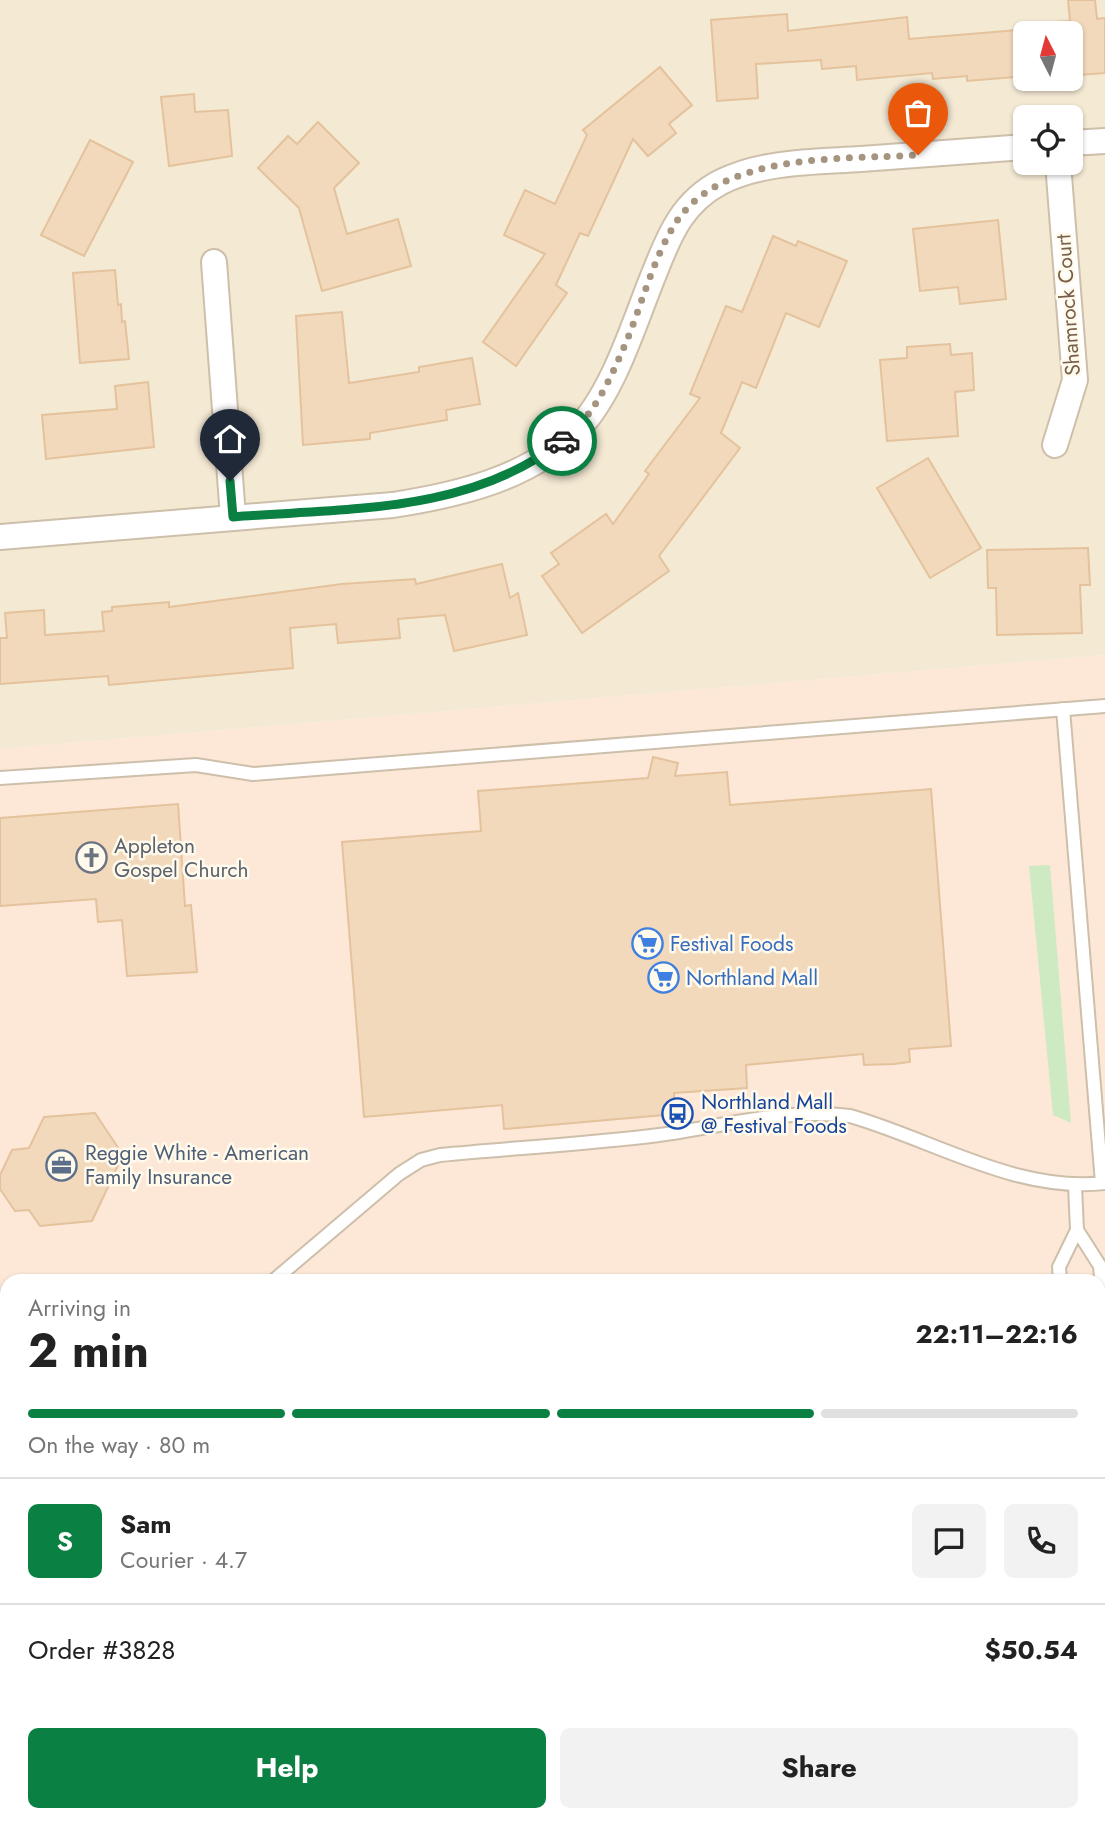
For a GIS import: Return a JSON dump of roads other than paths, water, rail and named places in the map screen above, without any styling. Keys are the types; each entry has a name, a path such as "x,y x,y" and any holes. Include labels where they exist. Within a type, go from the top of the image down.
{"street":[{"path":"1083,143 1105,141"},
{"path":"0,537 393,505 444,497 492,482 545,454 577,430 610,381 672,228 699,196 721,182 771,167 1013,148"},
{"name":"Shamrock Court","path":"1055,445 1075,380 1059,175"},
{"path":"214,262 233,517"}],"lane":[{"path":"0,778 196,765 253,774 1105,706"},
{"path":"281,1274 399,1174 421,1160 465,1153 661,1135 743,1119 822,1112 850,1116 1028,1180 1075,1186 1103,1183 1063,709"},
{"path":"1060,1274 1059,1267 1077,1230 1075,1186"},
{"path":"1077,1230 1100,1266 1100,1274"}],"place":[{"name":"Appleton Gospel Church","path":"91,858"},
{"name":"Festival Foods","path":"647,944"},
{"name":"Northland Mall","path":"663,978"},
{"name":"Northland Mall @ Festival Foods","path":"678,1114"},
{"name":"Reggie White - American Family Insurance","path":"62,1165"}]}
